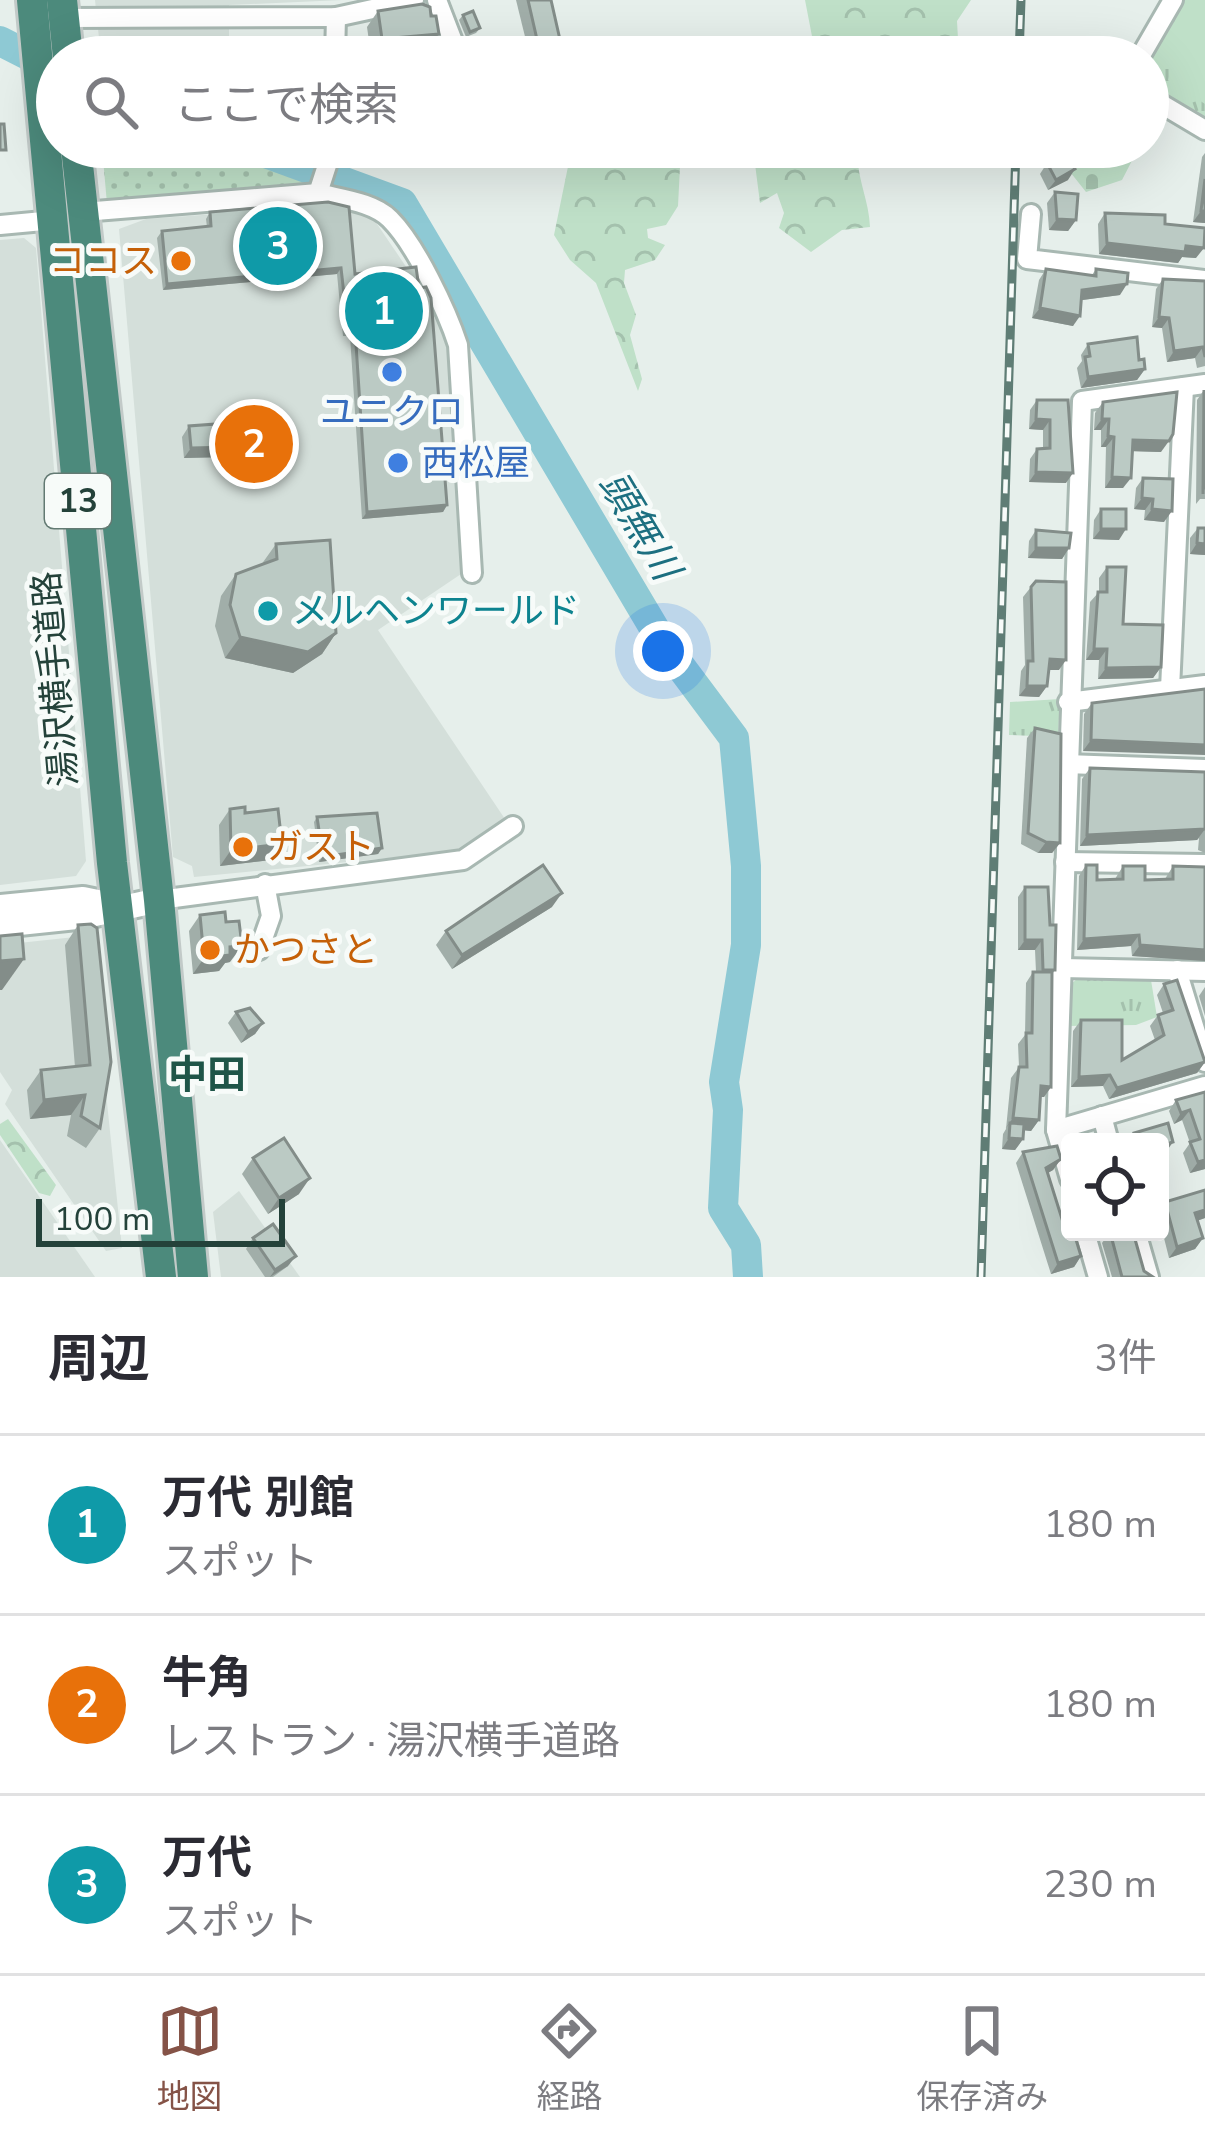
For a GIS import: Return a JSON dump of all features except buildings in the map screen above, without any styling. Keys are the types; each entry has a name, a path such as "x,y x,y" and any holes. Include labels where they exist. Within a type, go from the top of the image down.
{"highway":[{"name":"湯沢横手道路","path":"59,168 159,900 194,1277"},
{"name":"湯沢横手道路","path":"74,168 68,216 118,906 161,1277"}],"street":[{"path":"55,25 336,17 413,0"},
{"path":"437,0 451,36"},
{"path":"1152,36 1173,0"},
{"path":"336,17 336,36"},
{"path":"1169,109 1205,130"},
{"path":"321,188 327,168"},
{"path":"0,225 321,188 389,218 448,316 458,345 472,573"},
{"path":"1031,214 1028,260 1205,280"},
{"path":"1061,1148 1056,1130 1066,764 1082,401 1205,384"},
{"path":"1169,689 1184,387"},
{"path":"1068,702 1205,685"},
{"path":"1066,764 1205,769"},
{"path":"0,925 86,916 118,906 266,884 463,860 513,826"},
{"path":"1065,862 1205,864"},
{"path":"259,950 271,916 266,884"},
{"path":"0,907 83,899 118,906"},
{"path":"1063,968 1205,970"},
{"path":"1178,970 1205,1062"},
{"path":"1056,1130 1205,1086"},
{"path":"1102,1116 1107,1133"},
{"path":"1088,1241 1098,1277"},
{"path":"1138,1241 1144,1276"}],"shaded area":[{"path":"95,0 342,0 229,5 229,36 99,36"},
{"path":"347,205 373,218 449,330 467,570 378,630 505,819 460,851 194,877 192,866 173,857 119,229 146,219"},
{"path":"24,238 36,248 86,861 76,876 0,885 0,240"},
{"path":"75,937 91,947 122,1248 106,1251 5,1104 12,1090 0,1072 0,945"},
{"path":"0,1140 95,1277 0,1277"},
{"path":"239,1191 300,1277 221,1277 213,1212"}],"green space":[{"path":"805,0 971,0 957,21 958,36 812,36"},
{"path":"1178,0 1205,0 1205,123 1169,103 1169,36 1159,36"},
{"path":"1194,0 1205,0 1205,104 1169,77"},
{"path":"104,168 280,168 310,179 310,187 107,204"},
{"path":"568,168 680,168 678,206 666,225 647,229 648,238 665,245 655,260 625,270 624,283 636,315 630,335 642,379 638,391 596,283 570,260 554,235"},
{"path":"756,168 858,168 870,227 842,230 811,252 779,228 784,213 777,193 760,203"},
{"path":"1067,168 1128,168 1122,180 1086,192"},
{"path":"1060,699 1058,737 1009,735 1010,702"},
{"path":"1079,977 1151,980 1157,1017 1136,1025 1068,1026 1069,986"},
{"path":"8,1119 56,1185 50,1196 39,1193 0,1135 0,1124"}],"waterway":[{"name":"頭無川","path":"0,41 36,59"},
{"name":"頭無川","path":"306,168 402,203 663,643 734,738 746,866 746,945 724,1082 728,1110 723,1208 746,1245 748,1277"}],"railway":[{"path":"1020,36 1021,0"},
{"path":"981,1277 1015,168"}],"place":[{"name":"万代","path":"278,246"},
{"name":"ココス","path":"181,261"},
{"name":"万代 別館","path":"384,311"},
{"name":"ユニクロ","path":"392,372"},
{"name":"牛角","path":"254,444"},
{"name":"西松屋","path":"398,463"},
{"name":"メルヘンワールド","path":"268,611"},
{"name":"ガスト","path":"243,847"},
{"name":"かつさと","path":"210,950"}],"district":[{"name":"中田","path":"207,1075"}]}
